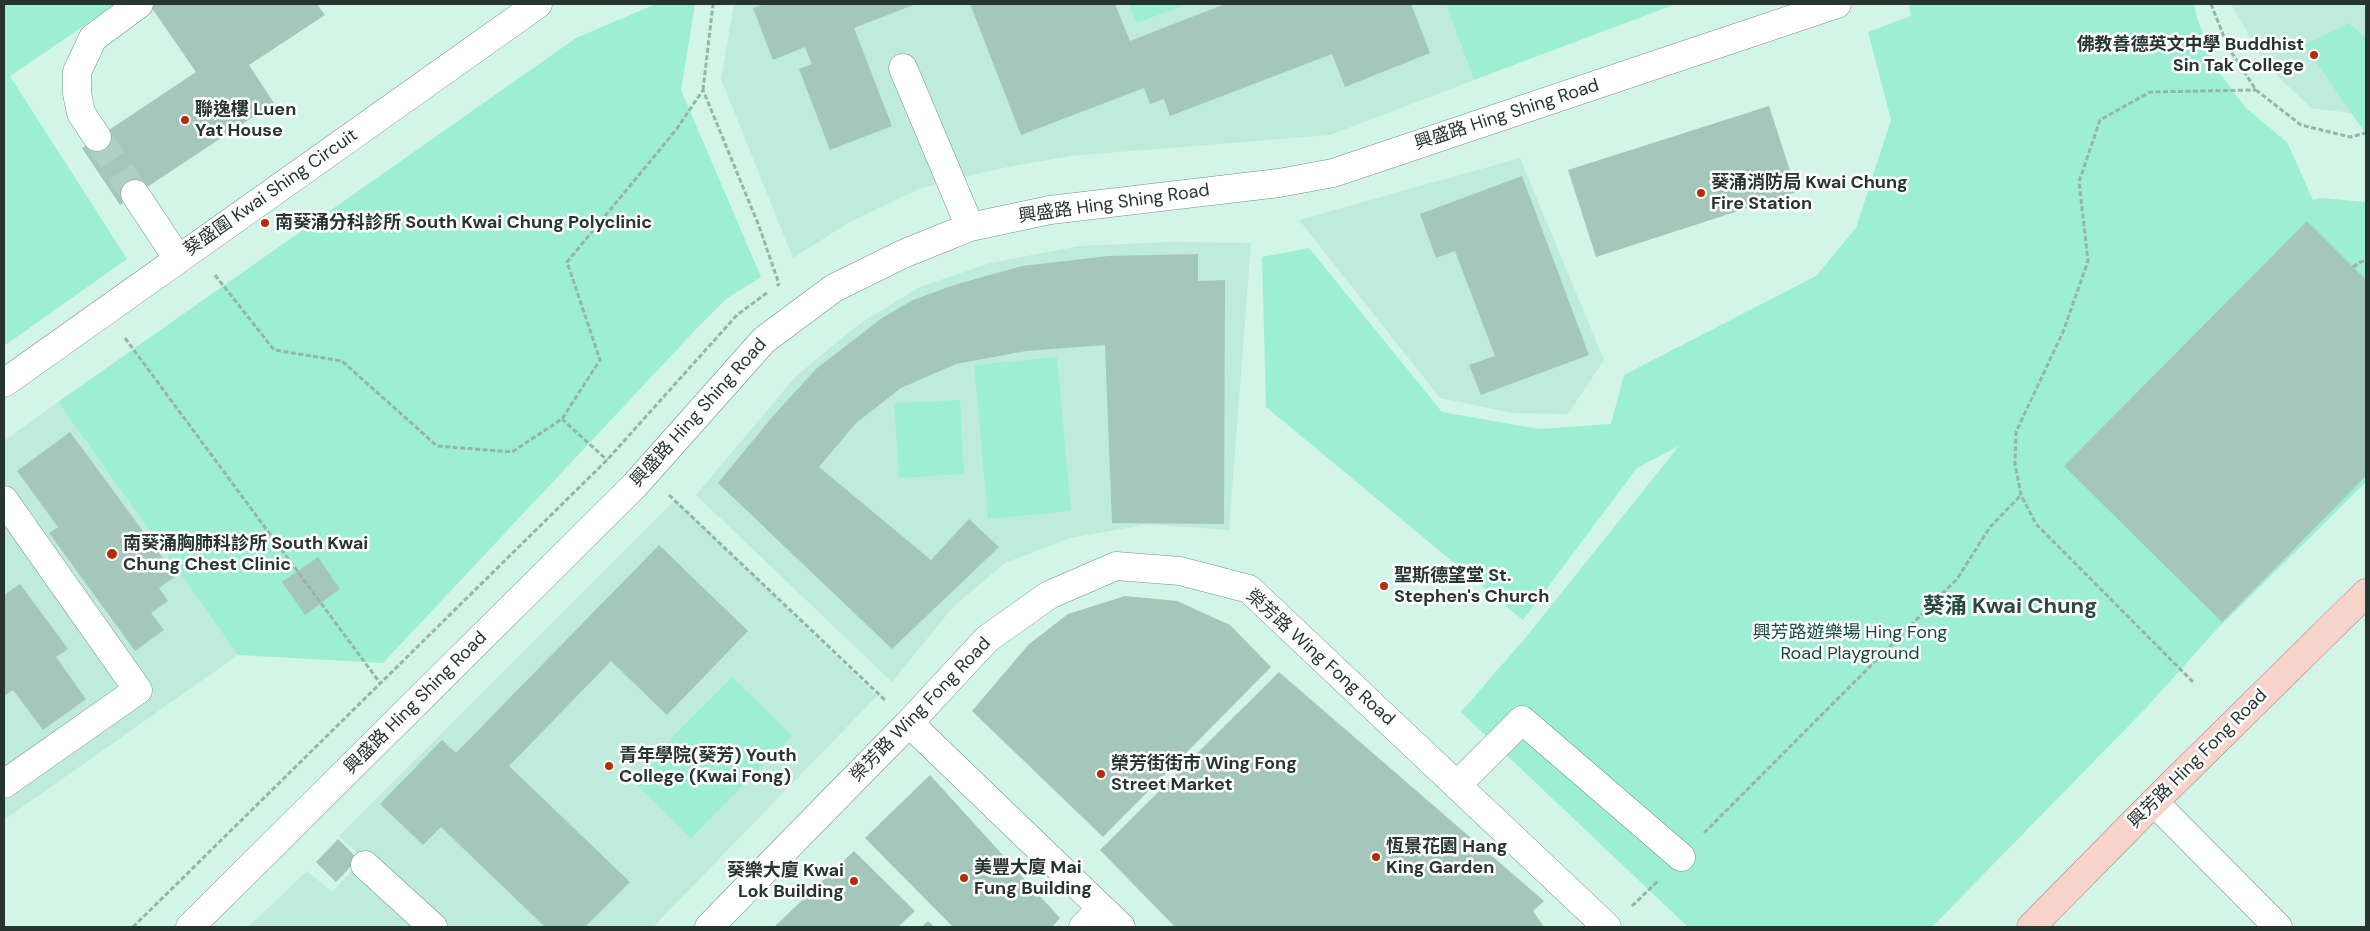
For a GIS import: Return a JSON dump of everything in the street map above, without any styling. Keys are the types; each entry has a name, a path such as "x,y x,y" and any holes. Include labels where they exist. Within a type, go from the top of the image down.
{"main road":[{"name":"興芳路 Hing Fong Road","path":"2031,927 2154,802 2366,593"}],"street":[{"path":"97,137 81,113 77,93 77,72 92,38 139,4"},
{"name":"葵盛圍 Kwai Shing Circuit","path":"4,383 538,4"},
{"name":"興盛路 Hing Shing Road","path":"190,927 641,478 764,340 834,288 903,254 970,228 1050,210 1279,183 1334,173 1823,6"},
{"path":"902,68 970,228"},
{"path":"135,194 178,259"},
{"path":"4,500 138,690 4,784"},
{"name":"榮芳路 Wing Fong Road","path":"709,927 909,723 988,639 1049,595 1116,566 1180,571 1249,589 1607,927"},
{"path":"1457,785 1522,720 1681,857"},
{"path":"909,723 1102,921"},
{"path":"2154,802 2278,927"},
{"path":"365,865 433,927"}],"path":[{"path":"212,270 274,350 342,361 437,446 512,452 562,419 600,360 567,262 676,130 703,90 713,4"},
{"path":"2211,4 2228,47 2256,90 2301,125 2350,137 2366,133"},
{"path":"133,927 607,460 737,315 779,284 760,226 703,90"},
{"path":"2193,682 2036,524 2021,495 2015,464 2016,432 2063,332 2088,261 2079,182 2100,120 2150,92 2256,90"},
{"path":"2353,267 2366,259"},
{"path":"123,335 380,683"},
{"path":"562,419 607,460"},
{"path":"669,494 888,703"},
{"path":"1629,910 1956,579 1990,527 2021,495"}],"shaded area":[{"path":"734,4 1446,4 1474,80 1330,135 1070,156 997,169 921,188 850,222 793,258 721,79"},
{"name":"佛教善德英文中學 Buddhist Sin Tak College","path":"2231,4 2366,4 2366,115 2311,108 2266,65"},
{"path":"1520,158 1604,360 1568,414 1512,413 1440,398 1299,220"},
{"path":"1169,242 1251,243 1229,530 1149,524 1070,538 1005,563 953,607 892,682 696,495 796,376 859,324 920,287 990,263 1080,246"},
{"path":"58,402 238,655 4,820 4,441"},
{"name":"青年學院(葵芳) Youth College (Kwai Fong)","path":"675,500 877,696 653,927 248,927 307,871 332,892 363,858 339,836"}],"green space":[{"path":"4,4 116,4 10,76 127,259 4,346"},
{"path":"656,4 695,4 681,90 761,277 726,299 701,324 383,663 238,655 58,402 576,38"},
{"path":"1129,4 1187,4 1137,23"},
{"path":"1446,4 1676,4 1474,80"},
{"name":"興芳路遊樂場 Hing Fong Road Playground","path":"1909,4 2194,4 2197,18 2218,71 2246,108 2287,142 2313,200 2321,198 2366,202 2366,482 2218,628 2146,708 1932,927 1688,927 1461,712 1526,637 1679,446 1637,468 1523,620 1266,407 1262,257 1309,248 1442,412 1539,429 1611,424 1624,375 1816,276 1856,228 1891,120 1868,32 1911,16"},
{"path":"2349,23 2366,38 2366,134 2304,45"},
{"path":"1057,357 1071,511 988,519 974,365"},
{"path":"960,400 964,474 899,478 894,403"},
{"path":"732,677 792,736 691,838 631,779"}],"building":[{"name":"聯逸樓 Luen Yat House","path":"149,4 317,4 325,15 249,65 274,103 120,205 82,148 196,72"},
{"path":"764,4 916,4 854,28 892,126 830,150 799,69 812,64 805,47 773,60 753,8"},
{"path":"970,4 1115,4 1130,41 1225,4 1411,4 1430,53 1345,87 1332,54 1170,116 1164,99 1150,104 1144,88 1021,135"},
{"name":"葵涌消防局 Kwai Chung Fire Station","path":"1769,106 1797,192 1596,257 1568,170"},
{"path":"1522,176 1589,355 1481,395 1469,365 1495,356 1455,251 1436,258 1420,214"},
{"path":"2307,221 2366,280 2366,476 2222,622 2064,466"},
{"path":"1198,254 1198,281 1225,280 1224,524 1112,523 1105,345 1026,351 956,364 901,388 856,423 819,467 931,560 969,519 999,547 892,649 718,483 773,416 816,369 882,318 913,300 954,285 1022,266 1108,256"},
{"name":"南葵涌胸肺科診所 South Kwai Chung Chest Clinic","path":"70,432 176,576 159,588 168,601 151,613 164,630 135,651 49,533 58,527 17,471"},
{"path":"659,545 748,631 667,715 611,661 509,766 630,882 585,927 545,927 441,827 423,845 380,804 442,740 456,753"},
{"path":"318,557 340,589 305,615 282,582"},
{"path":"20,584 68,649 56,657 86,699 43,730 13,690 4,696 4,595"},
{"name":"榮芳街街市 Wing Fong Street Market","path":"1125,596 1177,601 1230,625 1271,667 1103,837 972,711 1029,644 1068,614"},
{"path":"1279,672 1544,901 1533,911 1544,927 1175,927 1100,850"},
{"name":"美豐大廈 Mai Fung Building","path":"930,775 1060,918 1052,927 953,927 865,838"},
{"path":"338,839 358,859 336,882 316,862"},
{"name":"葵樂大廈 Kwai Lok Building","path":"854,851 915,911 898,927 774,927"},
{"path":"928,921 935,927 921,927"}],"tunnel":[{"path":"97,137 135,194"}],"place":[{"name":"佛教善德英文中學 Buddhist Sin Tak College","path":"2314,55"},
{"name":"聯逸樓 Luen Yat House","path":"185,120"},
{"name":"葵涌消防局 Kwai Chung Fire Station","path":"1701,193"},
{"name":"南葵涌分科診所 South Kwai Chung Polyclinic","path":"265,223"},
{"name":"南葵涌胸肺科診所 South Kwai Chung Chest Clinic","path":"112,554"},
{"name":"聖斯德望堂 St. Stephen's Church","path":"1384,586"},
{"name":"青年學院(葵芳) Youth College (Kwai Fong)","path":"609,766"},
{"name":"榮芳街街市 Wing Fong Street Market","path":"1101,774"},
{"name":"恆景花園 Hang King Garden","path":"1376,857"},
{"name":"美豐大廈 Mai Fung Building","path":"964,878"},
{"name":"葵樂大廈 Kwai Lok Building","path":"854,881"}],"district":[{"name":"葵涌 Kwai Chung","path":"2010,607"}]}
